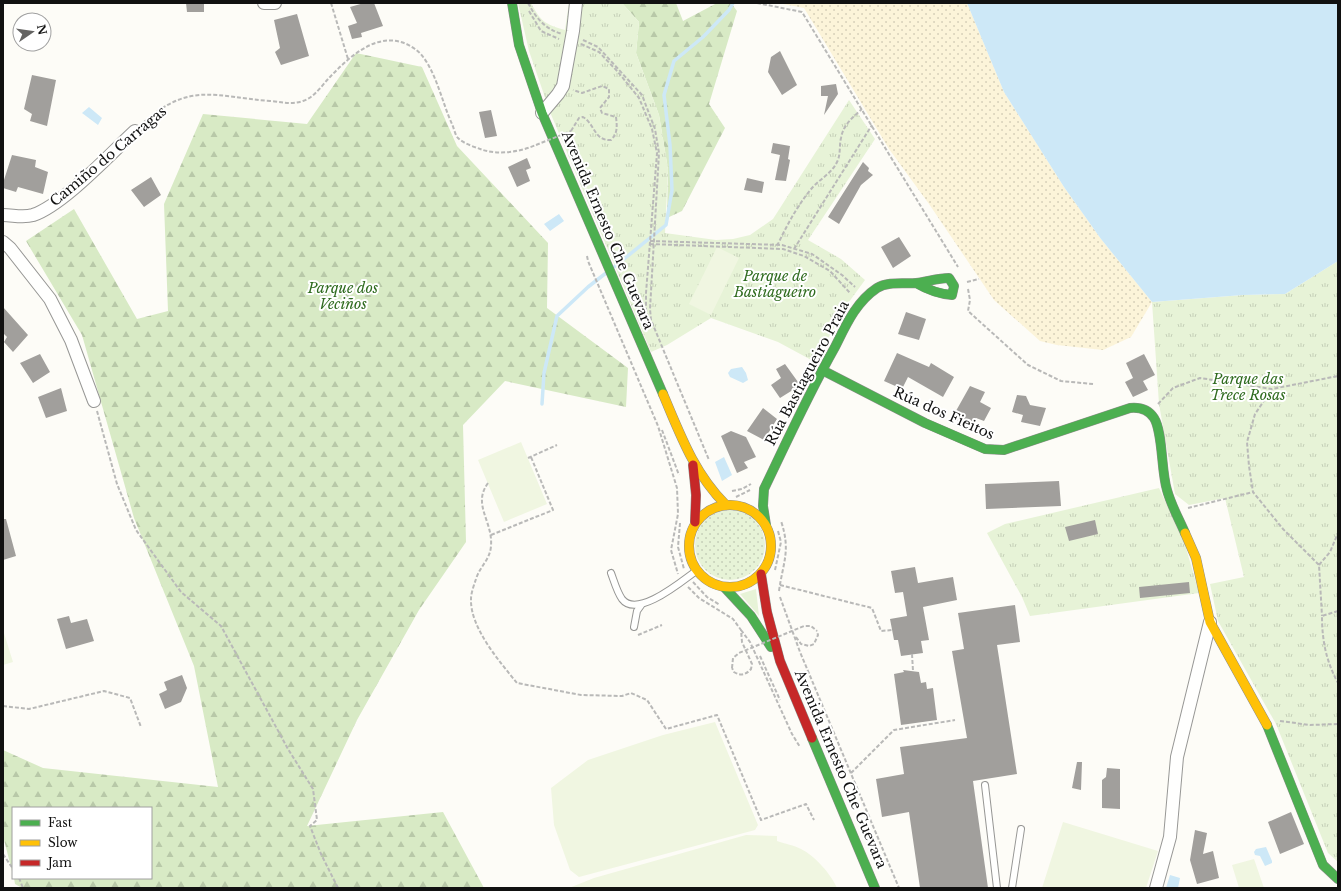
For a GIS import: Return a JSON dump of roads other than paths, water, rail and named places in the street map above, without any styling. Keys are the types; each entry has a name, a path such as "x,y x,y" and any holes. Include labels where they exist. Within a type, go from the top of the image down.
{"main road":[{"name":"Avenida Ernesto Che Guevara","path":"512,3 519,45 542,112 693,463 712,491 730,502"},
{"name":"Rúa Bastiagueiro Praia","path":"772,468 822,370 855,310 865,297 879,287 904,282 916,283"},
{"name":"Rúa dos Fieitos","path":"822,370 925,423 993,451 1004,450 1130,408 1139,407 1150,412 1158,429 1162,469 1167,491 1204,579 1210,622"},
{"name":"Avenida Ernesto Che Guevara","path":"693,463 696,496 695,522"},
{"path":"754,486 772,468"},
{"path":"746,499 730,502 707,511 695,522 690,535 690,556 696,571 725,588 744,586 761,574 768,563 772,545 766,525 763,506 763,490 772,468"},
{"path":"730,502 749,509 766,525"},
{"name":"Avenida Ernesto Che Guevara","path":"761,574 767,612 780,661 875,888"},
{"name":"Avenida Ernesto Che Guevara","path":"725,588 751,616 780,661"},
{"path":"1210,622 1266,724 1323,865 1338,879"}],"street":[{"path":"264,3 275,3"},
{"path":"542,112 563,86 576,3"},
{"name":"Camiño do Carragas","path":"3,215 22,217 34,215 47,207 86,177 135,131"},
{"path":"3,242 10,248 50,299 71,340 94,401"},
{"path":"1156,888 1170,837 1177,756 1210,622"}],"lane":[{"path":"611,573 622,599 630,604 642,604 651,601 696,571"},
{"path":"634,627 637,612 642,604"},
{"path":"985,785 997,888"},
{"path":"1012,888 1021,829"}],"water":[{"path":"967,3 1338,3 1338,261 1285,294 1243,295 1152,302 1101,239 1064,187 1004,92"},
{"path":"89,107 102,118 98,125 82,113"},
{"path":"559,214 564,221 550,231 544,224"},
{"path":"742,367 748,380 743,383 730,377 728,373 731,369"},
{"path":"724,457 732,475 722,481 715,462"},
{"path":"1266,847 1272,863 1265,866 1260,856 1255,855 1254,852 1256,849"},
{"path":"1170,875 1180,878 1178,888 1166,888"}],"waterway":[{"path":"614,267 666,225 672,190 670,145 664,95 674,61 703,37 729,10 733,3"},
{"path":"542,404 544,373 557,316 588,287 606,273"}],"park label":[{"name":"Parque de Bastiagueiro","path":"775,284"},
{"name":"Parque dos Veciños","path":"343,296"},
{"name":"Parque das Trece Rosas","path":"1248,388"}]}
